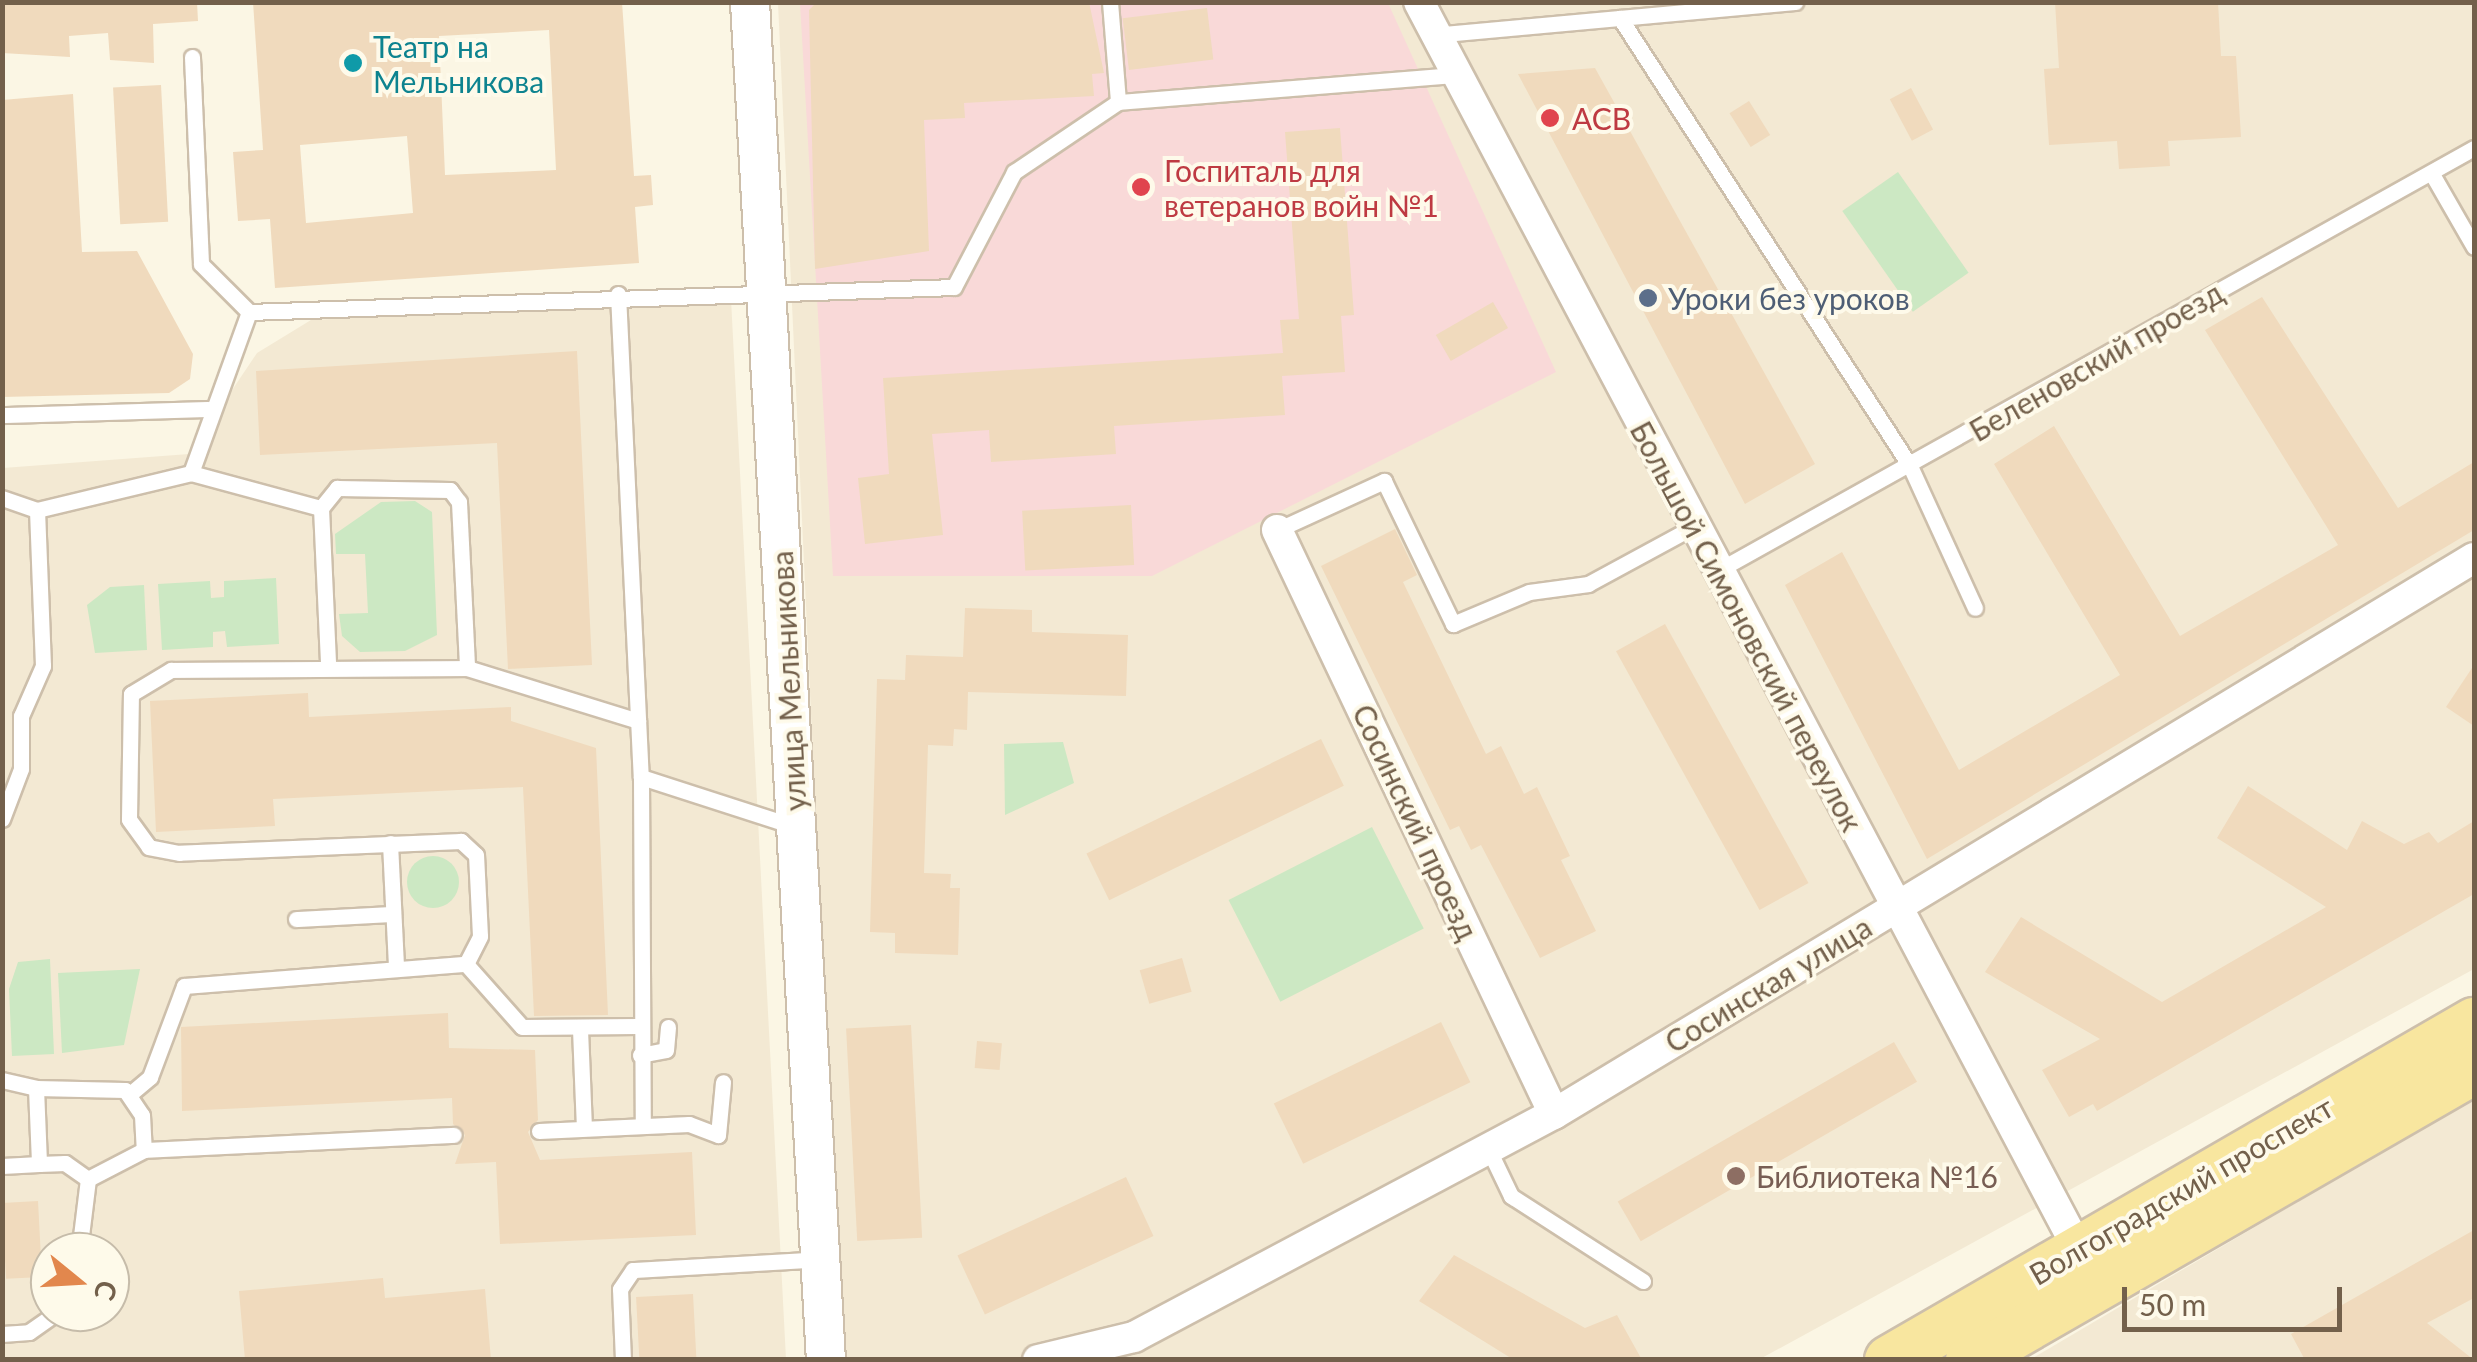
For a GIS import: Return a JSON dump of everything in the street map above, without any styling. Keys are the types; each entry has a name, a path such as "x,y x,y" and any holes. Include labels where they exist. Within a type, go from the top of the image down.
{"main road":[{"name":"Волгоградский проспект","path":"1890,1360 2077,1247 2474,1022"},
{"name":"Волгоградский проспект","path":"1970,1360 2474,1070"}],"street":[{"name":"улица Мельникова","path":"750,2 826,1360"},
{"name":"Большой Симоновский переулок","path":"1419,2 1450,75 2077,1247"},
{"name":"Сосинский проезд","path":"1277,530 1554,1114"},
{"name":"Сосинская улица","path":"1038,1360 1134,1337 1554,1114 2474,558"}],"lane":[{"path":"1110,2 1118,102"},
{"path":"1431,35 1796,2"},
{"path":"1620,18 1910,466 1976,608"},
{"path":"192,57 200,264 249,312 766,287 954,287 1014,172 1118,102 1450,75"},
{"name":"Беленовский проезд","path":"1717,571 2474,148"},
{"path":"2432,174 2474,247"},
{"path":"618,294 641,777 638,1026 643,1126"},
{"path":"192,473 208,408 249,312"},
{"path":"2,416 208,408"},
{"path":"2,498 37,510 192,473 321,508"},
{"path":"1277,530 1384,480 1453,624 1529,592 1588,584 1693,527"},
{"path":"328,662 321,508 336,488 432,484 455,495 466,668"},
{"path":"2,818 21,769 21,716 42,666 37,510"},
{"path":"466,964 480,936 472,848 390,843 167,853 142,840 130,819 124,711 140,682 171,670 328,662 358,673 466,668 638,721"},
{"path":"641,777 796,827"},
{"path":"390,843 396,967"},
{"path":"296,919 393,914"},
{"path":"130,1094 150,1077 184,986 466,964"},
{"path":"466,964 513,1022 580,1029 638,1026"},
{"path":"640,1055 666,1050 668,1027"},
{"path":"580,1029 584,1128"},
{"path":"2,1080 36,1088 111,1085 130,1094"},
{"path":"539,1130 643,1126 722,1134 723,1082"},
{"path":"36,1088 31,1127 40,1164"},
{"path":"130,1094 144,1150"},
{"path":"88,1179 144,1150 454,1135"},
{"path":"1489,1150 1512,1196 1643,1281"},
{"path":"2,1166 65,1163 88,1179"},
{"path":"81,1232 88,1179"},
{"path":"623,1360 620,1289 633,1270 820,1259"},
{"path":"2,1334 30,1331"}],"shaded area":[{"path":"778,3 2474,3 2474,969 1760,1359 841,1359"},
{"name":"Госпиталь для ветеранов войн №1","path":"800,3 1388,3 1556,372 1152,576 833,576"},
{"path":"731,299 786,1359 3,1360 3,468 189,454 257,353 311,320"},
{"path":"2474,1098 2474,1359 2031,1359"}],"green space":[{"path":"1898,172 1969,273 1913,312 1842,211"},
{"path":"415,501 432,512 437,635 405,651 360,652 342,636 339,614 368,613 365,554 336,554 335,534 381,502"},
{"path":"276,578 279,644 227,647 225,631 213,632 213,647 162,650 158,584 210,581 211,598 224,597 224,581"},
{"path":"144,585 147,650 95,653 87,605 110,587"},
{"path":"1063,742 1074,783 1005,815 1004,744"},
{"path":"1372,827 1424,929 1280,1002 1229,900"},
{"path":"433,856 451,864 459,882 451,900 433,908 415,900 407,882 415,864"},
{"path":"50,959 54,1054 12,1056 9,989 18,962"},
{"path":"140,969 124,1045 62,1053 58,973"}],"building":[{"path":"2,2 197,2 198,21 153,24 154,63 110,60 108,33 69,36 70,57 2,53"},
{"path":"253,2 622,2 634,176 651,175 653,205 635,207 639,263 275,288 270,219 238,221 233,152 263,150","holes":["549,30 556,170 445,175 439,36","407,136 413,213 306,223 300,145"]},
{"path":"817,2 1089,2 1104,73 1092,74 1094,96 964,103 965,118 924,120 929,251 815,269 809,10"},
{"path":"2055,2 2218,2 2221,56 2236,56 2241,137 2168,141 2170,166 2119,169 2117,141 2049,145 2044,69 2059,68"},
{"path":"1207,8 1213,60 1129,70 1123,18"},
{"path":"1595,68 1815,464 1745,504 1518,74"},
{"path":"161,85 168,222 120,224 113,88"},
{"path":"1911,88 1933,129 1912,141 1890,99"},
{"path":"73,94 82,252 137,251 193,354 190,379 169,393 2,397 2,100"},
{"path":"1749,101 1770,135 1751,147 1729,113"},
{"path":"1340,128 1354,315 1341,316 1345,372 1282,376 1285,415 1114,426 1116,454 991,462 989,430 932,434 943,535 865,544 858,478 889,474 883,378 1283,353 1280,320 1299,319 1285,132"},
{"path":"2262,297 2398,508 2474,462 2474,530 1927,859 1785,585 1842,552 1959,770 2120,675 1994,464 2054,426 2180,636 2338,545 2205,330"},
{"path":"1493,302 1508,328 1451,361 1436,335"},
{"path":"577,351 592,665 508,669 497,443 260,455 256,371"},
{"path":"1131,505 1134,565 1025,571 1022,511"},
{"path":"1395,529 1417,575 1403,582 1486,754 1501,746 1524,794 1537,787 1570,856 1561,860 1596,931 1540,958 1481,845 1471,850 1459,826 1450,830 1321,566"},
{"path":"965,608 1032,610 1032,632 1128,635 1126,696 968,692 967,730 954,729 953,746 928,745 924,873 951,874 950,888 960,888 958,955 895,953 895,933 870,932 877,679 905,680 906,655 963,657"},
{"path":"1665,624 1809,883 1760,910 1616,651"},
{"path":"2474,665 2474,726 2446,707"},
{"path":"308,693 309,717 511,707 511,721 596,748 608,1015 534,1016 523,787 273,799 275,826 156,832 150,701"},
{"path":"1321,739 1344,786 1109,900 1086,853"},
{"path":"2248,786 2347,850 2362,821 2404,844 2429,832 2438,843 2474,821 2474,894 2097,1111 2093,1104 2069,1117 2042,1070 2100,1039 1985,972 2021,917 2162,1002 2326,907 2217,838"},
{"path":"1182,958 1192,992 1149,1004 1140,970"},
{"path":"448,1013 449,1048 535,1050 538,1120 528,1132 540,1160 692,1152 696,1235 500,1244 496,1162 455,1164 465,1135 453,1124 452,1098 182,1111 181,1027"},
{"path":"1441,1022 1470,1082 1303,1164 1274,1104"},
{"path":"911,1025 922,1238 857,1241 846,1028"},
{"path":"977,1041 1002,1043 1000,1070 975,1068"},
{"path":"1894,1042 1917,1082 1641,1241 1618,1202"},
{"path":"1126,1177 1153,1236 985,1315 957,1256"},
{"path":"38,1201 40,1232 30,1232 30,1278 6,1279 2,1203"},
{"path":"2474,1230 2474,1298 2427,1323 2474,1360 2305,1360 2291,1334"},
{"path":"1454,1255 1585,1328 1617,1315 1642,1360 1514,1360 1419,1301"},
{"path":"383,1278 385,1298 485,1289 491,1360 245,1360 239,1291"},
{"path":"693,1294 696,1360 639,1360 636,1297"}],"place":[{"name":"Театр на Мельникова","path":"353,63"},
{"name":"АСВ","path":"1550,118"},
{"name":"Госпиталь для ветеранов войн №1","path":"1141,187"},
{"name":"Уроки без уроков","path":"1648,298"},
{"name":"Библиотека №16","path":"1736,1176"}]}
